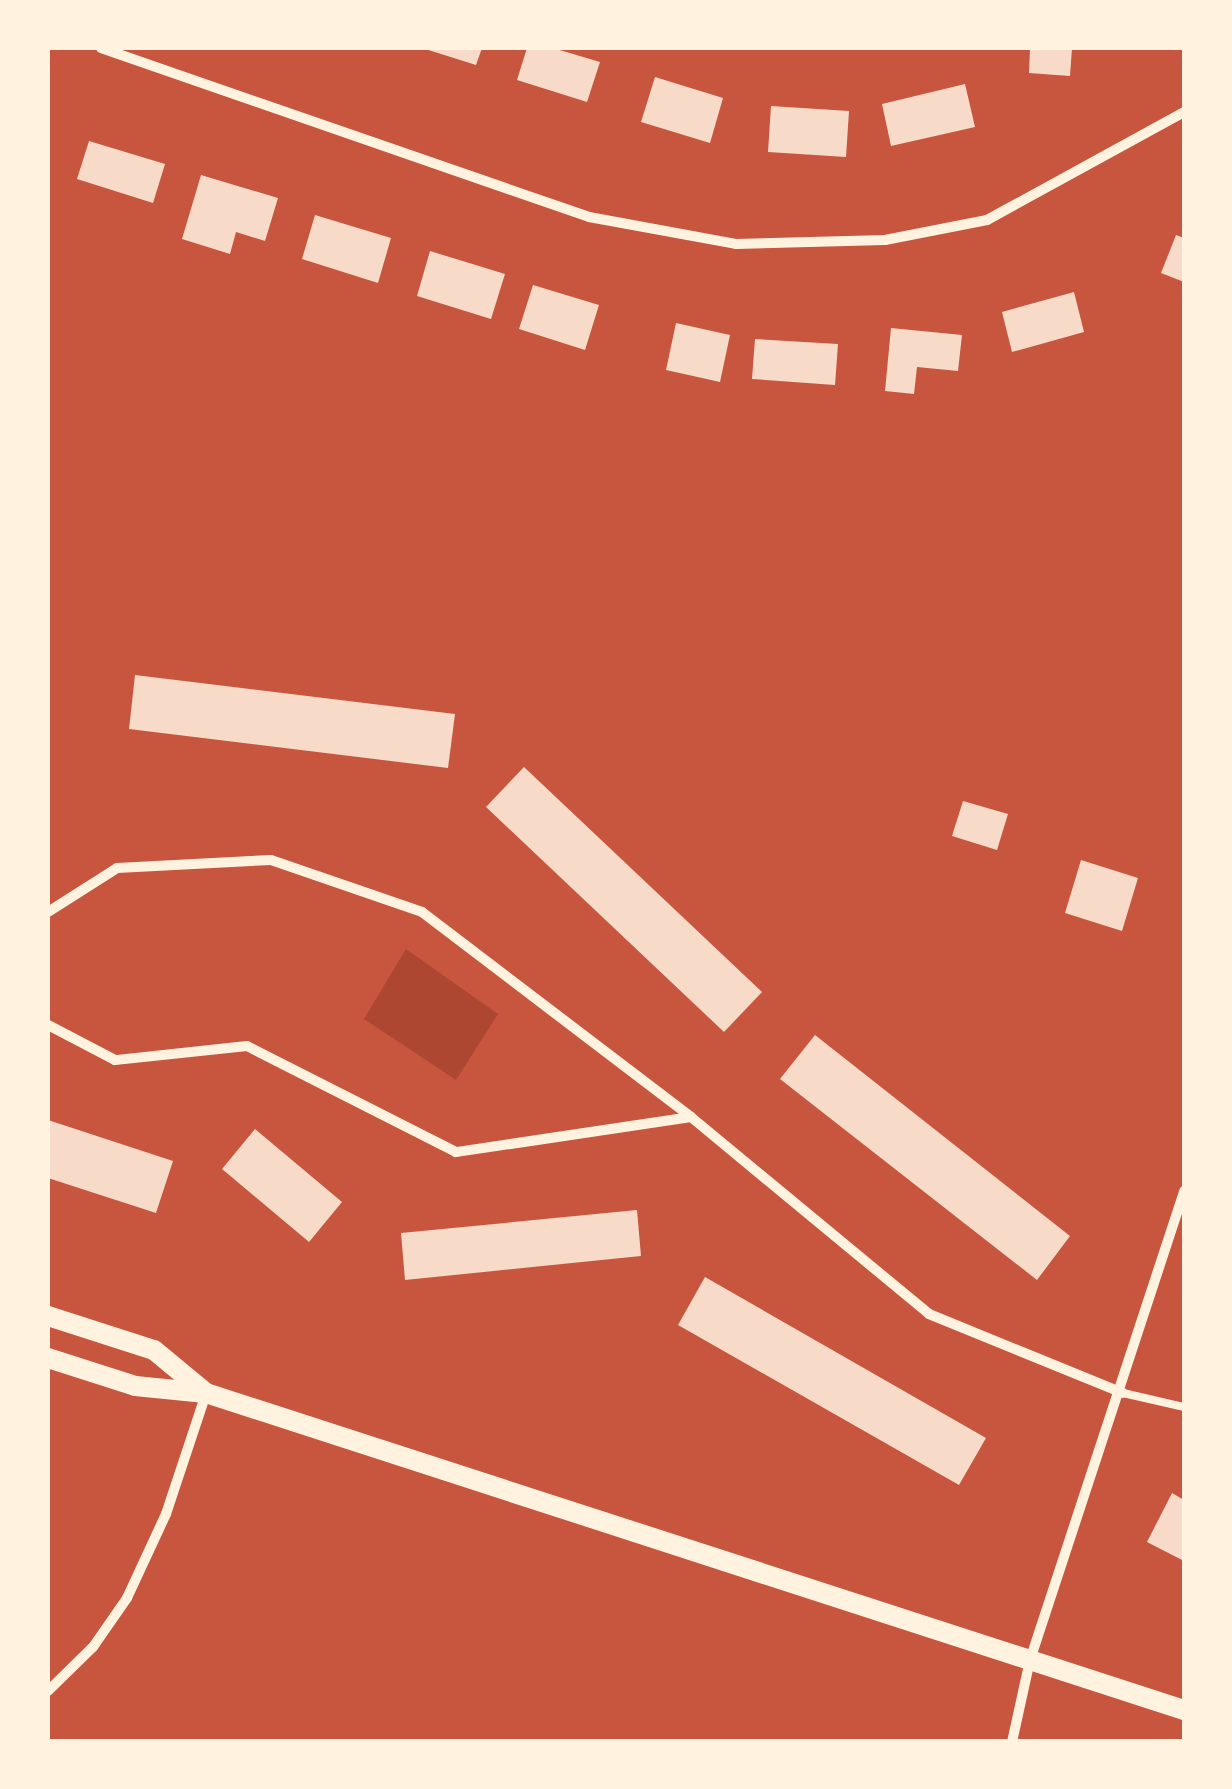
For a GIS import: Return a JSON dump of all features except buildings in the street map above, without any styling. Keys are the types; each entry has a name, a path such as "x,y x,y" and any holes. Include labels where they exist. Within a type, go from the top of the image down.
{"main road":[{"path":"48,1316 154,1350 206,1392"},
{"path":"48,1358 135,1386 206,1392 1184,1710"}],"street":[{"path":"101,48 590,217 736,244 885,240 988,220 1184,112"},
{"path":"48,912 116,868 271,860 422,912 691,1116 930,1314 1123,1393"},
{"path":"48,1025 115,1060 247,1046 456,1152 691,1116"},
{"path":"1012,1742 1030,1660 1123,1393 1184,1192"},
{"path":"48,1691 93,1647 127,1598 166,1514 206,1392"}],"lane":[{"path":"1123,1393 1184,1407"}],"shaded area":[{"path":"406,949 498,1014 456,1080 364,1019"}]}
